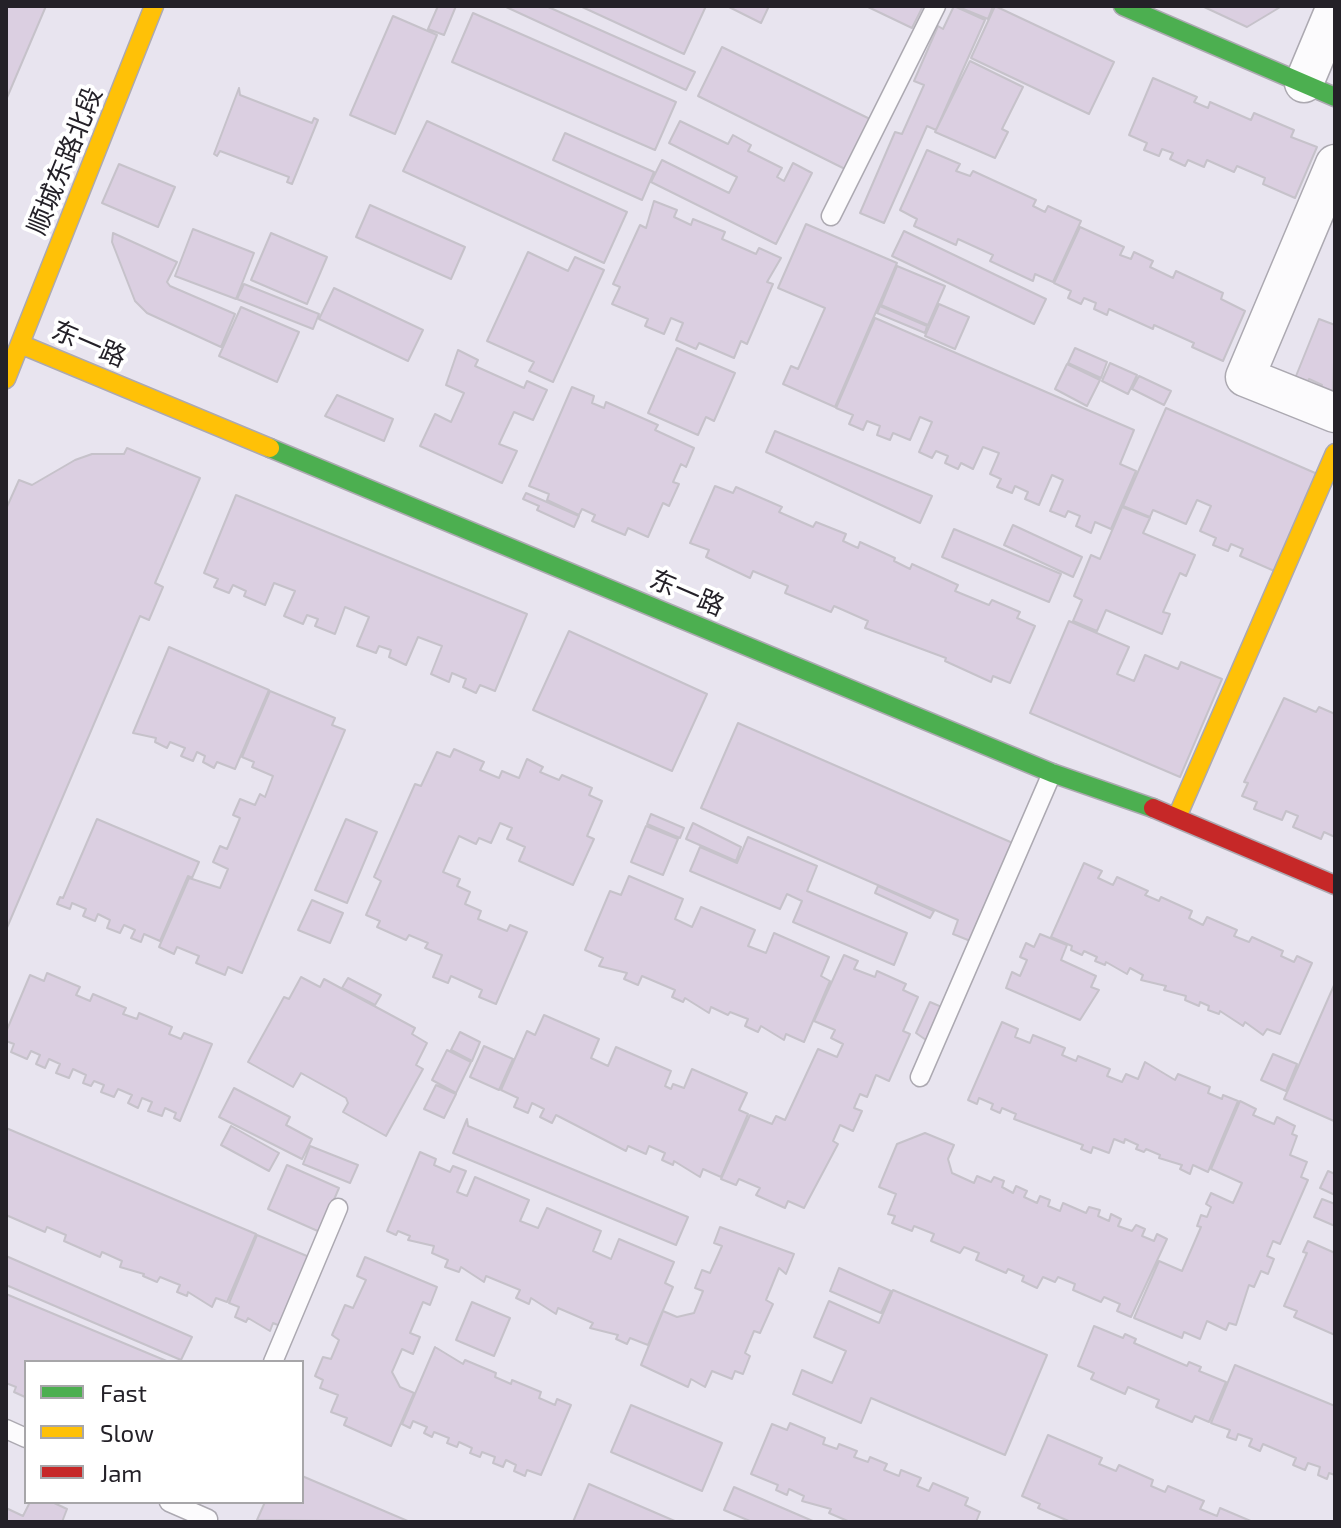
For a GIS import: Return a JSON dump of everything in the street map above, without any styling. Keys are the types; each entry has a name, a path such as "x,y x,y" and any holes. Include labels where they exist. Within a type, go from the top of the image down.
{"street":[{"name":"顺城东路北段","path":"6,379 154,6"},
{"path":"1135,8 1320,90 1335,9"},
{"path":"1335,164 1245,377 1335,413"},
{"name":"东一路","path":"20,344 1052,773 1177,817 1335,885"},
{"path":"1177,817 1335,453"}],"lane":[{"path":"831,216 936,6"},
{"path":"920,1077 1052,773"},
{"path":"274,1360 338,1208"},
{"path":"176,1504 210,1514"}],"building":[{"path":"6,6 46,6 6,100"},
{"path":"438,6 456,6 444,35 428,29"},
{"path":"504,6 546,6 695,72 686,90"},
{"path":"580,6 706,6 684,54"},
{"path":"727,6 769,6 761,23"},
{"path":"866,6 923,6 912,28"},
{"path":"954,6 985,20 936,130 927,126 884,223 860,213 895,132 902,134 924,85 914,81 938,26 943,29"},
{"path":"956,6 993,6 988,19"},
{"path":"995,6 1114,62 1089,114 971,58"},
{"path":"1202,6 1282,6 1247,27"},
{"path":"473,13 676,102 655,150 452,62"},
{"path":"393,16 437,35 395,134 350,115"},
{"path":"722,47 872,120 847,170 698,96"},
{"path":"970,61 1023,87 1002,129 1008,132 995,158 935,132"},
{"path":"1153,78 1197,97 1194,102 1208,108 1210,102 1251,120 1254,113 1294,130 1291,137 1317,147 1295,198 1263,184 1265,178 1237,166 1234,172 1207,160 1204,167 1188,160 1185,166 1170,159 1173,153 1162,149 1159,156 1144,150 1147,143 1129,135"},
{"path":"239,88 240,95 312,123 314,118 318,120 292,184 287,182 289,177 220,151 217,156 214,154"},
{"path":"427,121 627,212 604,263 403,171"},
{"path":"680,121 728,144 733,135 751,145 748,151 782,168 777,177 784,181 793,163 812,173 776,244 651,182 662,160 729,193 737,177 669,143"},
{"path":"565,133 654,172 642,200 553,160"},
{"path":"927,150 960,164 956,171 970,176 973,171 1036,200 1033,206 1045,212 1048,206 1081,221 1053,282 1035,274 1033,281 990,261 993,255 958,239 956,245 914,226 917,219 900,210"},
{"path":"119,164 175,187 158,227 102,203"},
{"path":"654,201 677,210 674,217 691,225 693,219 725,232 722,239 756,254 759,248 781,258 767,282 773,284 747,344 741,341 734,358 699,343 696,349 676,340 683,323 671,318 664,334 645,326 648,319 612,304 620,287 613,284 640,225 646,228"},
{"path":"370,205 465,247 451,279 356,237"},
{"path":"806,224 897,263 835,407 783,384 791,366 798,369 825,308 778,288"},
{"path":"1080,227 1124,247 1120,255 1131,259 1134,252 1153,261 1150,267 1173,278 1176,271 1223,293 1221,299 1245,311 1223,361 1192,347 1194,343 1154,325 1153,329 1109,309 1107,315 1094,309 1096,303 1084,298 1081,304 1068,298 1071,291 1054,283"},
{"path":"193,229 254,253 236,299 175,276"},
{"path":"904,231 1046,299 1034,324 892,256"},
{"path":"113,233 177,262 167,282 170,286 235,314 221,347 147,313 135,301 112,242"},
{"path":"271,233 327,257 307,304 251,280"},
{"path":"528,252 568,271 575,257 604,270 553,382 529,371 534,362 487,341"},
{"path":"897,266 945,286 928,325 881,305"},
{"path":"244,284 319,314 313,329 237,299"},
{"path":"334,288 423,330 408,361 319,319"},
{"path":"939,304 969,317 955,349 925,336"},
{"path":"880,306 927,326 925,333 877,313"},
{"path":"241,307 299,332 277,382 219,356"},
{"path":"875,318 1134,430 1120,464 1136,471 1111,529 1095,522 1091,533 1076,526 1080,516 1068,511 1065,517 1050,511 1063,480 1052,475 1039,505 1025,499 1028,492 1015,486 1012,493 997,487 1001,479 990,474 999,453 983,447 973,469 961,463 958,469 945,463 948,456 936,451 932,458 919,452 932,422 920,417 910,440 893,433 890,440 877,435 880,426 867,421 863,430 849,424 853,415 836,408"},
{"path":"1319,319 1335,325 1333,398 1319,392 1322,385 1309,379 1306,386 1294,381"},
{"path":"677,348 735,373 714,421 706,417 698,435 648,413"},
{"path":"1075,348 1107,362 1101,378 1068,363"},
{"path":"458,350 478,360 475,366 524,388 527,381 547,390 533,420 514,412 499,444 517,451 502,483 420,446 435,414 451,422 464,393 446,385"},
{"path":"1110,363 1137,375 1128,394 1102,381"},
{"path":"1067,364 1100,380 1087,406 1055,389"},
{"path":"1139,376 1171,391 1164,405 1132,389"},
{"path":"572,387 594,396 592,403 604,408 606,402 658,425 655,430 694,448 686,467 681,464 673,482 679,484 669,506 663,503 648,537 628,528 625,535 592,521 595,515 582,509 579,515 547,500 549,494 529,486"},
{"path":"337,395 393,419 384,441 325,416"},
{"path":"1166,408 1322,476 1279,573 1240,556 1243,549 1231,544 1228,551 1213,545 1216,538 1200,531 1211,506 1197,500 1186,524 1153,510 1150,517 1123,506"},
{"path":"775,431 932,496 920,523 766,452"},
{"path":"127,448 200,478 155,583 163,587 149,620 140,616 6,930 6,509 19,480 32,485 75,460 92,454 124,454"},
{"path":"715,486 733,493 736,487 782,507 779,512 813,527 816,522 846,534 843,541 858,548 860,542 895,558 894,561 910,569 912,564 958,585 955,591 989,605 992,600 1020,612 1017,618 1035,626 1010,683 993,676 991,682 945,661 946,658 865,628 868,621 834,606 831,612 785,593 788,586 753,571 750,578 706,557 709,550 690,543"},
{"path":"526,493 579,516 574,527 537,510 539,506 523,499"},
{"path":"236,495 527,614 495,691 480,685 476,693 463,687 466,679 452,673 449,682 431,674 442,646 418,637 406,665 389,657 391,650 379,646 376,653 357,646 369,617 345,607 335,634 315,626 318,619 307,615 303,624 284,616 295,591 274,583 265,605 244,596 246,591 233,585 229,593 214,587 218,579 204,573"},
{"path":"1122,507 1150,518 1143,533 1195,555 1186,576 1180,573 1163,612 1170,614 1162,634 1106,610 1097,631 1073,621 1082,600 1074,596 1091,555 1100,559"},
{"path":"1013,525 1082,557 1073,577 1004,545"},
{"path":"954,529 1061,574 1049,602 942,557"},
{"path":"1069,621 1129,647 1117,674 1134,681 1145,655 1178,669 1181,662 1222,679 1180,777 1030,713"},
{"path":"569,631 707,694 672,771 533,710"},
{"path":"169,647 269,690 235,769 217,762 214,768 203,762 205,756 197,752 193,761 181,756 185,748 170,742 167,748 155,742 156,738 133,733"},
{"path":"270,691 335,718 332,725 345,730 242,973 228,967 225,975 196,963 199,956 177,947 174,954 159,947 189,878 220,888 228,869 213,862 220,846 227,849 240,818 233,815 240,799 255,805 260,794 265,797 273,776 252,767 254,762 242,757"},
{"path":"1284,698 1316,712 1319,707 1335,714 1335,837 1324,832 1321,839 1293,827 1298,816 1286,811 1282,820 1254,809 1257,802 1242,796 1248,783 1244,782"},
{"path":"738,723 1015,844 978,944 953,934 958,920 701,808"},
{"path":"454,749 484,762 480,770 499,778 502,771 519,778 527,759 543,767 540,772 559,780 562,775 592,788 589,795 602,801 587,836 594,839 573,885 519,861 525,847 507,839 512,828 500,823 491,843 479,838 476,844 459,836 443,872 460,879 457,886 470,892 465,904 481,911 478,919 507,931 510,925 527,932 496,1004 479,997 482,990 451,976 448,983 433,977 442,955 425,948 428,943 409,935 406,940 377,927 380,921 366,915 381,881 374,877 415,784 421,786 437,752 450,757"},
{"path":"651,814 684,828 680,838 647,824"},
{"path":"97,819 199,862 192,878 188,876 160,941 144,934 141,942 131,938 135,930 124,925 120,933 107,928 110,920 98,914 95,921 83,916 86,909 72,903 70,909 57,904 60,897 63,898"},
{"path":"346,819 377,832 347,903 315,890"},
{"path":"693,823 741,847 736,861 686,839"},
{"path":"646,826 678,839 663,875 631,862"},
{"path":"748,837 817,866 807,891 907,933 894,965 793,922 802,901 787,894 780,909 690,871 700,847 737,863"},
{"path":"1084,863 1102,871 1098,878 1113,885 1117,877 1148,891 1145,895 1159,901 1161,897 1192,911 1189,918 1203,925 1207,917 1237,930 1234,936 1249,942 1252,937 1283,951 1281,956 1294,962 1297,956 1312,963 1280,1034 1267,1029 1263,1035 1245,1022 1243,1026 1220,1011 1219,1014 1208,1010 1209,1006 1200,1002 1199,1006 1185,1000 1186,996 1164,990 1166,986 1141,980 1143,975 1130,968 1127,974 1106,962 1105,965 1095,961 1097,957 1084,951 1082,955 1071,950 1072,946 1051,937"},
{"path":"629,876 683,899 675,919 692,927 701,907 755,930 748,946 766,953 774,933 829,957 821,976 830,981 804,1042 786,1034 784,1040 761,1026 758,1032 745,1026 748,1019 711,1007 709,1013 685,998 683,1002 672,997 675,990 642,976 638,985 624,979 627,973 599,966 603,958 585,950 610,891 621,895"},
{"path":"878,886 934,911 930,918 875,893"},
{"path":"312,900 343,913 330,943 298,930"},
{"path":"1040,934 1067,945 1061,960 1096,976 1091,987 1099,990 1080,1020 1006,988 1012,972 1020,976 1027,960 1020,957 1026,943 1034,947"},
{"path":"844,955 858,961 854,969 875,977 877,971 906,984 903,990 918,997 903,1031 910,1034 889,1081 876,1075 867,1097 860,1094 854,1108 862,1111 853,1131 840,1125 833,1141 838,1144 804,1208 788,1201 785,1208 756,1195 760,1188 739,1179 736,1185 721,1179 750,1115 772,1124 776,1116 785,1120 818,1049 837,1057 843,1044 831,1038 835,1030 814,1021"},
{"path":"47,973 80,987 76,995 90,1001 93,994 126,1008 123,1014 137,1019 139,1013 172,1027 169,1034 181,1039 184,1033 212,1044 180,1121 174,1118 176,1113 165,1108 162,1116 148,1111 152,1102 142,1098 138,1108 128,1103 132,1095 118,1089 114,1097 101,1092 104,1085 94,1081 91,1086 83,1083 86,1075 73,1069 69,1078 56,1073 60,1064 49,1059 45,1068 36,1064 40,1055 31,1051 27,1059 11,1052 14,1044 6,1041 6,1032 30,975 44,981"},
{"path":"301,977 320,987 324,979 415,1028 412,1034 427,1043 416,1065 423,1069 386,1136 343,1112 348,1103 346,1098 301,1073 293,1087 248,1062 284,997 289,999"},
{"path":"348,978 381,995 375,1005 342,988"},
{"path":"1335,983 1335,1118 1334,1121 1284,1099"},
{"path":"930,1002 951,1011 936,1047 916,1033"},
{"path":"544,1015 599,1039 591,1058 608,1066 616,1047 671,1071 665,1086 671,1089 673,1084 684,1088 692,1069 747,1093 739,1110 748,1114 721,1177 703,1169 700,1177 674,1161 673,1165 662,1160 665,1153 649,1146 646,1154 628,1146 626,1151 556,1115 552,1123 540,1117 544,1109 532,1103 528,1113 514,1107 518,1098 501,1090 527,1031 535,1035"},
{"path":"1002,1022 1018,1029 1015,1037 1030,1043 1033,1035 1065,1048 1062,1055 1076,1061 1078,1056 1110,1069 1107,1076 1122,1082 1126,1074 1138,1079 1145,1062 1175,1080 1178,1074 1210,1087 1208,1093 1238,1101 1208,1172 1193,1165 1190,1174 1180,1169 1182,1165 1159,1158 1160,1155 1146,1149 1144,1152 1136,1149 1138,1145 1125,1139 1124,1143 1114,1139 1109,1153 1093,1147 1091,1153 1081,1149 1083,1145 1014,1119 1016,1114 1002,1108 1000,1113 991,1109 993,1104 979,1098 977,1104 968,1100"},
{"path":"460,1032 480,1042 472,1061 451,1050"},
{"path":"484,1046 513,1059 499,1090 470,1077"},
{"path":"447,1050 471,1062 456,1093 432,1080"},
{"path":"1273,1054 1297,1064 1286,1091 1261,1080"},
{"path":"436,1085 456,1094 444,1118 424,1109"},
{"path":"234,1088 290,1117 286,1125 312,1139 302,1159 219,1117"},
{"path":"1240,1101 1256,1109 1253,1115 1274,1124 1277,1117 1295,1126 1292,1134 1297,1136 1290,1155 1307,1162 1301,1177 1308,1180 1280,1244 1273,1241 1267,1256 1274,1259 1268,1274 1261,1271 1254,1287 1249,1285 1236,1325 1229,1323 1226,1330 1207,1321 1200,1339 1184,1332 1182,1338 1134,1318 1159,1261 1182,1271 1201,1227 1197,1226 1201,1215 1207,1217 1211,1207 1206,1204 1211,1193 1233,1203 1242,1183 1211,1169"},
{"path":"467,1119 468,1126 688,1217 676,1245 453,1153"},
{"path":"231,1126 279,1153 269,1171 221,1145"},
{"path":"6,1128 256,1234 227,1302 216,1298 212,1307 188,1292 187,1296 177,1292 180,1285 160,1277 157,1282 144,1274 120,1267 122,1261 102,1252 100,1257 64,1241 66,1235 47,1227 45,1232 6,1215"},
{"path":"925,1133 954,1145 948,1159 952,1173 974,1183 977,1176 991,1182 994,1177 1004,1181 1002,1187 1013,1193 1016,1186 1027,1191 1024,1197 1037,1203 1040,1196 1050,1200 1048,1206 1060,1211 1063,1203 1086,1213 1089,1207 1100,1210 1098,1216 1109,1221 1111,1214 1121,1219 1118,1226 1132,1231 1136,1225 1145,1229 1142,1236 1154,1241 1157,1234 1167,1239 1131,1317 1117,1311 1120,1304 1104,1297 1101,1302 1073,1290 1075,1284 1058,1277 1055,1282 1043,1277 1037,1288 1022,1281 1024,1276 1008,1269 1006,1273 976,1260 979,1253 964,1247 960,1253 931,1241 934,1234 914,1226 912,1231 892,1223 895,1216 888,1214 896,1194 879,1187 897,1144"},
{"path":"310,1146 358,1165 350,1183 303,1164"},
{"path":"420,1152 436,1159 434,1165 450,1172 453,1166 466,1171 457,1192 467,1196 475,1177 529,1200 520,1221 538,1228 547,1208 601,1231 593,1251 611,1259 619,1239 674,1262 665,1283 673,1287 648,1345 630,1338 627,1344 616,1339 618,1335 590,1328 593,1323 558,1308 556,1314 531,1298 529,1304 516,1298 520,1290 486,1276 484,1282 461,1267 459,1272 445,1267 448,1260 432,1253 434,1246 408,1240 410,1236 398,1231 396,1235 387,1231"},
{"path":"287,1165 339,1188 320,1232 268,1209"},
{"path":"1328,1171 1335,1174 1335,1195 1320,1188"},
{"path":"1322,1199 1335,1204 1335,1226 1314,1217"},
{"path":"720,1227 794,1254 786,1274 779,1268 766,1300 773,1304 760,1333 754,1331 745,1353 750,1356 743,1374 735,1371 732,1379 712,1371 705,1387 691,1379 688,1387 641,1365 663,1311 677,1317 694,1313 703,1291 695,1288 702,1270 710,1273 722,1246 714,1243"},
{"path":"257,1235 314,1259 285,1328 273,1323 270,1331 248,1318 246,1322 235,1317 239,1307 229,1303"},
{"path":"1308,1241 1335,1253 1335,1335 1294,1317 1297,1311 1284,1306 1307,1253 1303,1252"},
{"path":"6,1256 192,1337 181,1360 6,1285"},
{"path":"365,1257 437,1287 430,1305 423,1302 410,1333 420,1337 413,1354 402,1349 392,1372 400,1387 414,1393 391,1446 344,1425 347,1418 331,1412 338,1395 320,1388 323,1380 315,1376 323,1357 331,1359 339,1340 332,1335 345,1305 353,1308 366,1280 357,1276"},
{"path":"839,1268 891,1291 881,1313 830,1291"},
{"path":"893,1290 1047,1355 1005,1455 871,1398 861,1423 793,1394 802,1370 832,1383 846,1351 814,1337 829,1301 879,1323"},
{"path":"6,1294 164,1360 24,1360 24,1397 14,1392 16,1387 6,1383"},
{"path":"472,1302 510,1318 494,1356 456,1340"},
{"path":"1094,1326 1123,1338 1125,1334 1136,1339 1134,1343 1187,1366 1189,1362 1201,1367 1199,1371 1226,1382 1209,1422 1195,1416 1192,1422 1156,1407 1159,1400 1128,1387 1125,1394 1091,1379 1094,1373 1078,1366"},
{"path":"435,1347 463,1364 465,1360 496,1373 495,1377 511,1384 512,1380 541,1392 539,1398 555,1405 557,1399 571,1405 541,1475 527,1470 525,1476 514,1471 516,1465 506,1460 503,1467 493,1463 495,1457 482,1452 480,1457 470,1453 472,1448 459,1442 457,1447 447,1443 449,1438 434,1432 432,1437 424,1433 427,1427 413,1421 410,1428 402,1424"},
{"path":"1235,1365 1335,1406 1335,1475 1329,1473 1327,1479 1318,1475 1320,1467 1308,1463 1305,1470 1293,1465 1296,1458 1263,1444 1260,1451 1249,1446 1252,1439 1238,1434 1236,1440 1227,1437 1230,1430 1211,1423"},
{"path":"631,1405 722,1443 702,1491 611,1452"},
{"path":"790,1423 825,1438 823,1444 837,1449 839,1444 857,1451 854,1457 868,1462 870,1457 887,1464 884,1470 899,1476 901,1470 921,1478 917,1486 929,1491 933,1483 968,1498 965,1505 980,1512 976,1522 850,1522 829,1513 831,1509 802,1501 804,1496 789,1489 787,1495 776,1490 778,1485 751,1474 772,1424 787,1430"},
{"path":"1048,1435 1102,1458 1099,1464 1116,1471 1119,1465 1153,1480 1151,1486 1165,1492 1168,1486 1204,1501 1200,1509 1217,1516 1220,1508 1253,1522 1071,1522 1038,1508 1040,1504 1022,1496"},
{"path":"304,1477 410,1522 257,1520 264,1504 304,1504"},
{"path":"589,1484 677,1522 573,1522"},
{"path":"734,1487 815,1522 752,1522 724,1510"},
{"path":"29,1504 56,1504 67,1509 62,1522 6,1522 6,1508 23,1516"}],"traffic: fast":[{"path":"1123,6 1335,97"},
{"path":"270,448 1052,773 1153,808"}],"traffic: slow":[{"path":"6,379 154,6"},
{"path":"20,344 270,448"},
{"path":"1177,817 1335,453"}],"traffic: jam":[{"path":"1153,808 1335,885"}]}
